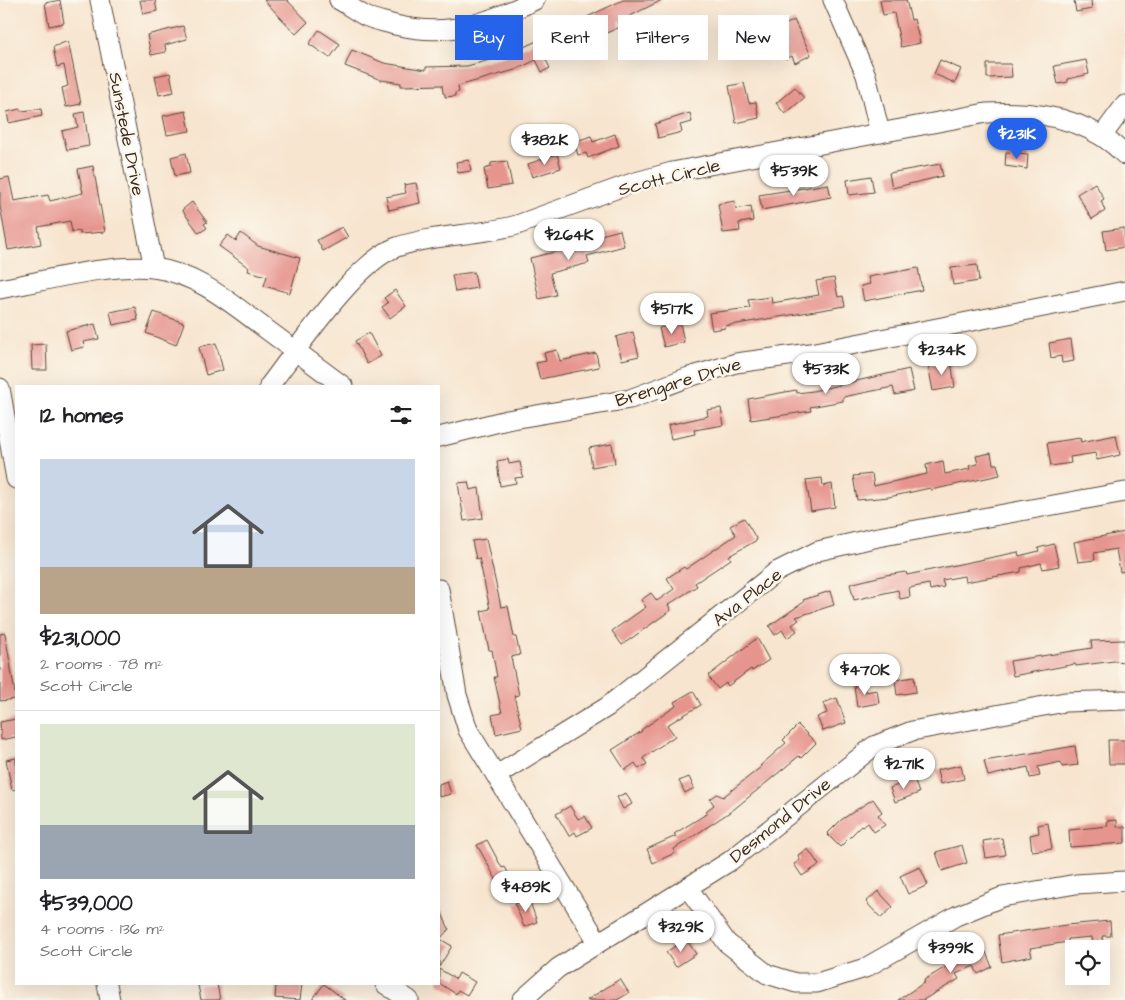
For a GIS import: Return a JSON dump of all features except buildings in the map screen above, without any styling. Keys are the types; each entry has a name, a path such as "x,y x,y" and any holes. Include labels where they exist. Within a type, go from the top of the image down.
{"street":[{"name":"Sunstede Drive","path":"100,0 154,268"},
{"path":"339,0 367,16 386,22 422,30 442,31 477,25 536,0"},
{"path":"833,0 866,75 880,133"},
{"path":"1102,136 1125,105"},
{"name":"Scott Circle","path":"270,385 321,318 369,262 396,247 435,237 496,231 516,226 632,183 672,172 986,114 1019,112 1038,113 1069,120 1102,136 1125,156"},
{"path":"0,289 106,270 154,268 196,281 219,294 342,385"},
{"name":"Brengare Drive","path":"440,437 508,420 630,399 689,377 736,363 810,353 1125,291"},
{"path":"0,388 15,473"},
{"name":"Ava Place","path":"497,776 607,707 776,572 818,551 878,537 1125,492"},
{"path":"440,596 461,712 468,730 598,942"},
{"name":"Desmond Drive","path":"522,1000 558,968 730,861 859,756 891,738 912,731 1065,702 1125,700"},
{"path":"688,888 727,943 767,974 796,983 817,983 865,968 956,916 1002,897 1076,884 1125,881"},
{"path":"107,985 110,1000"},
{"path":"387,985 409,1000"}]}
